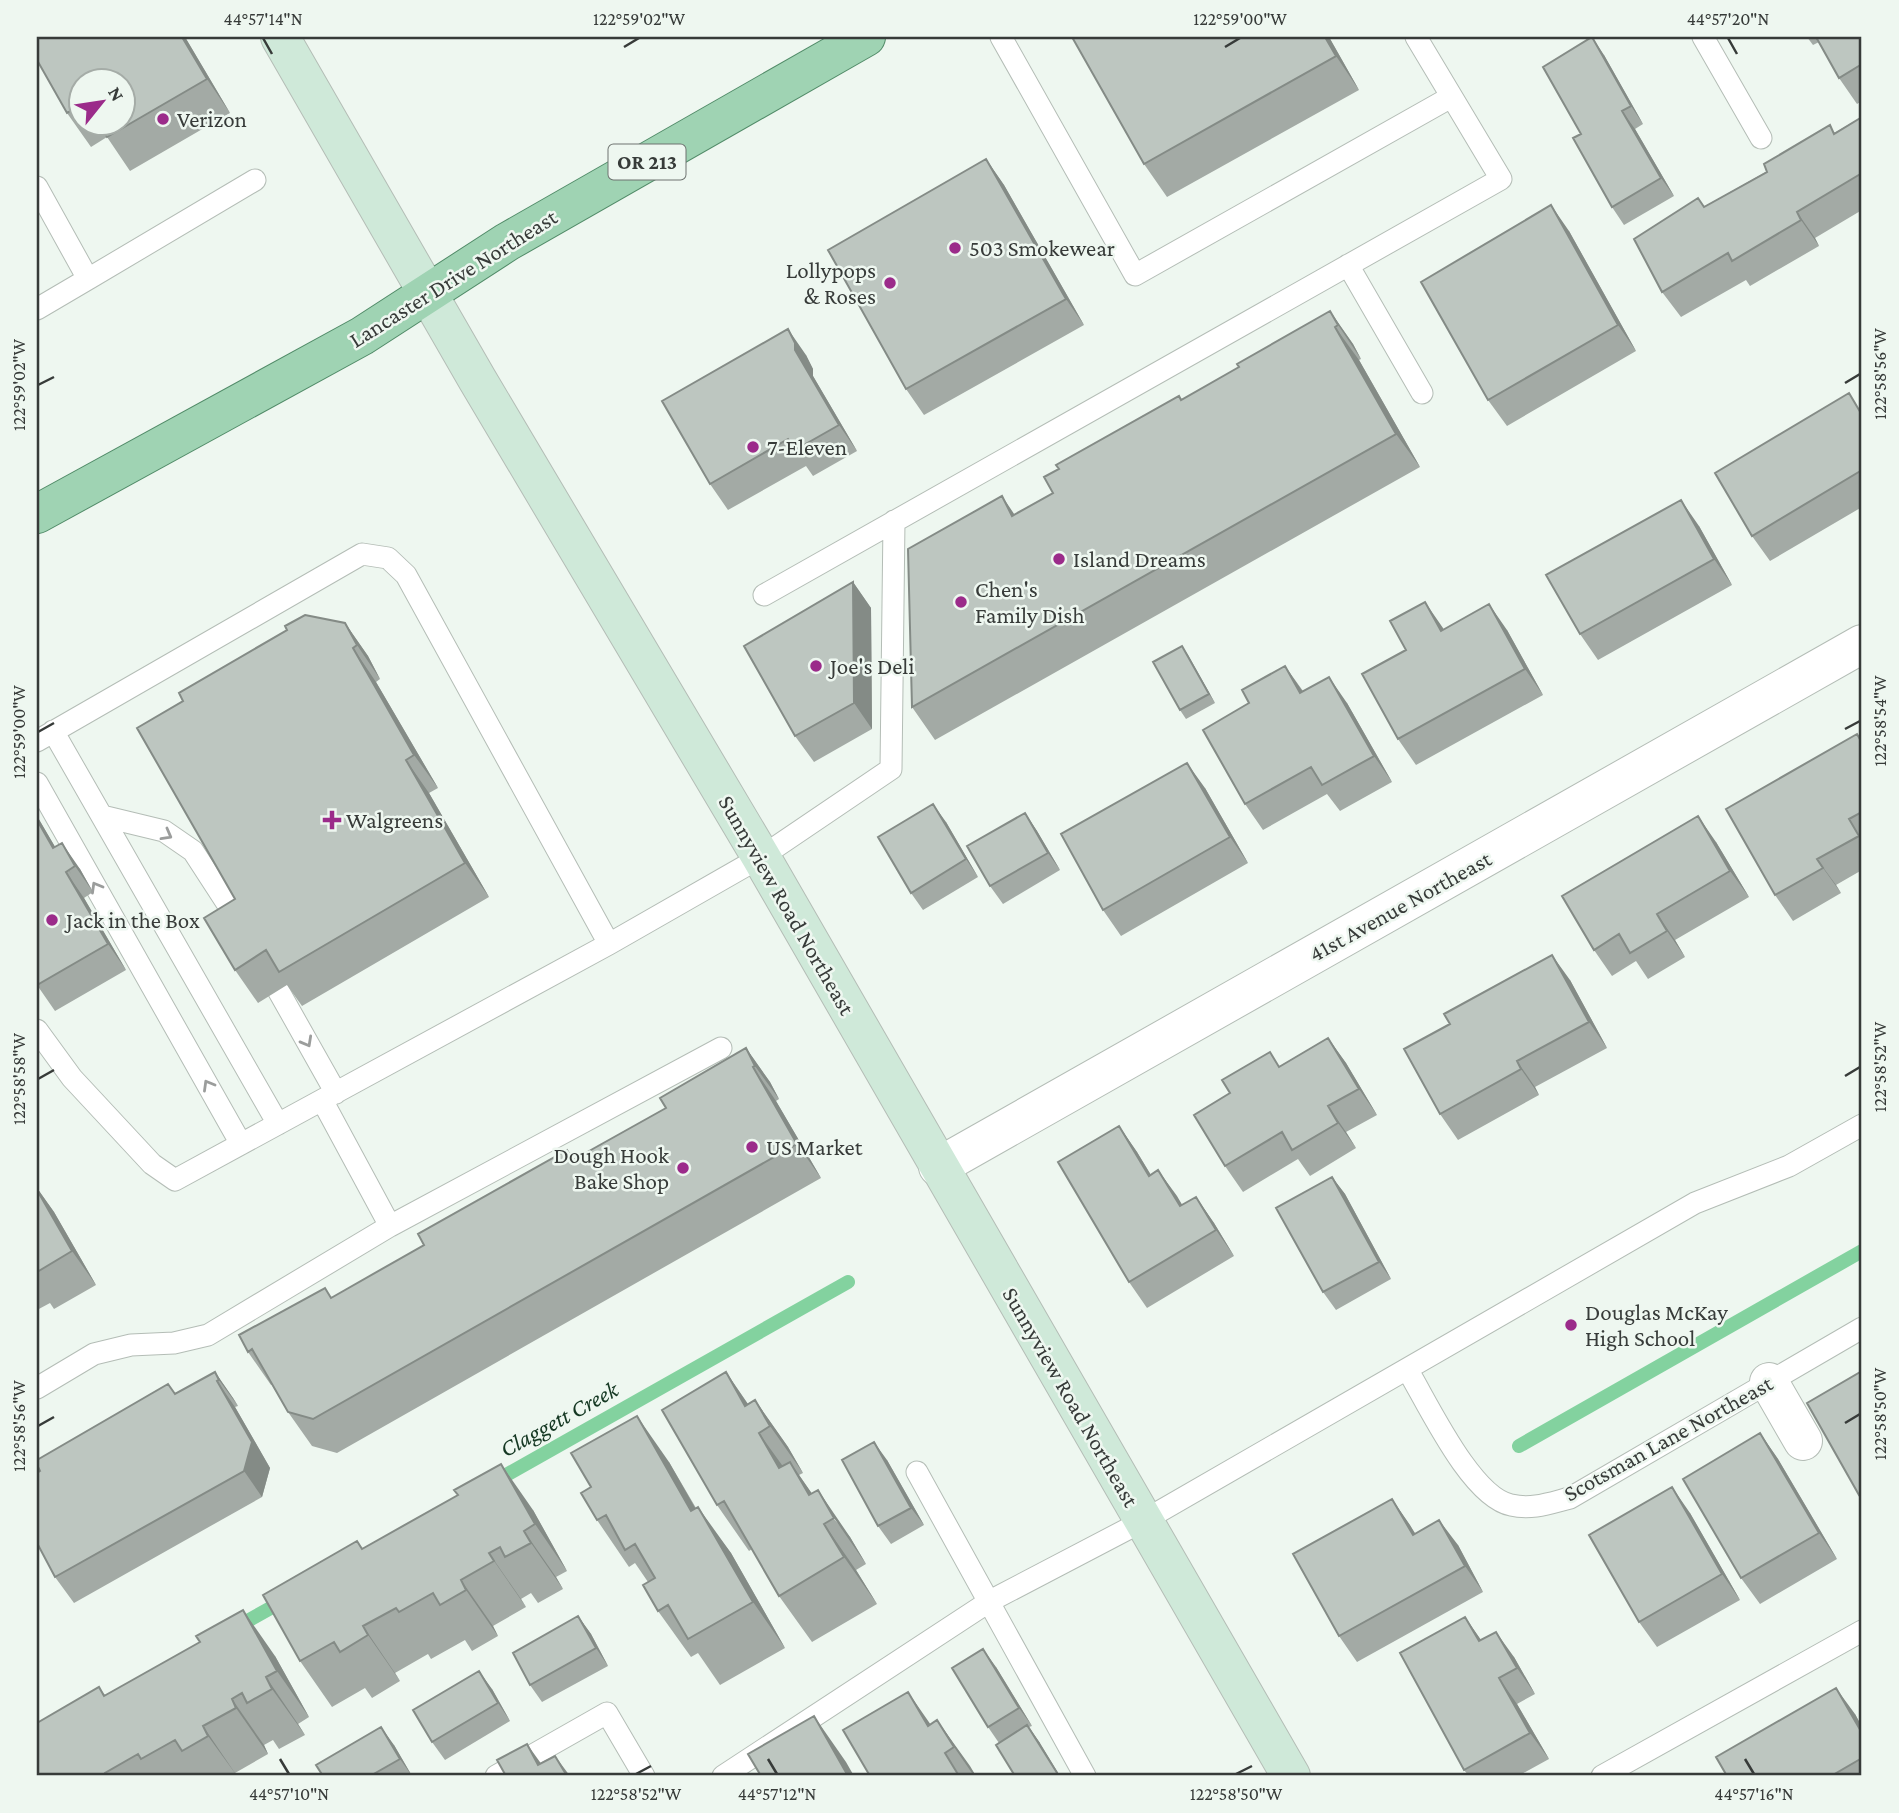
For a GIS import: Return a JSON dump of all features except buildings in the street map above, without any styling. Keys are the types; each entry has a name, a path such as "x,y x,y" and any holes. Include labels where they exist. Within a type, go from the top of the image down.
{"main road":[{"name":"Sunnyview Road Northeast","path":"280,37 429,291 477,379 761,857 1291,1776"},
{"name":"Lancaster Drive Northeast","path":"37,514 362,336 507,242 866,37"}],"street":[{"name":"41st Avenue Northeast","path":"938,1167 1862,644"},
{"path":"1769,1382 1803,1441"}],"lane":[{"path":"1001,37 1135,275 1451,97"},
{"path":"764,595 1501,179 1416,37"},
{"path":"1703,37 1761,138"},
{"path":"37,309 255,180"},
{"path":"37,187 88,279"},
{"path":"1348,265 1422,393"},
{"path":"37,1030 72,1078 152,1164 175,1180 609,944 761,857 891,769 894,522"},
{"path":"278,1124 102,816 45,736 362,554 388,558 406,575 609,944"},
{"path":"37,783 241,1144"},
{"path":"102,816 164,831 193,851 216,883 249,939"},
{"path":"278,990 390,1226"},
{"path":"37,1388 94,1354 131,1345 174,1343 208,1335 390,1226 720,1048"},
{"path":"723,1776 990,1601 1143,1521 1695,1203 1789,1166 1862,1125"},
{"name":"Scotsman Lane Northeast","path":"1407,1369 1474,1479 1508,1505 1534,1508 1570,1497 1862,1328"},
{"path":"917,1472 1085,1776"},
{"path":"1602,1776 1862,1632"},
{"path":"496,1776 607,1713 644,1776"}],"waterway":[{"name":"Claggett Creek","path":"1519,1446 1862,1251"},
{"name":"Claggett Creek","path":"492,1483 848,1282"},
{"name":"Claggett Creek","path":"233,1629 285,1600"}],"place":[{"name":"Verizon","path":"163,119"},
{"name":"503 Smokewear","path":"955,248"},
{"name":"Lollypops & Roses","path":"890,283"},
{"name":"7-Eleven","path":"753,447"},
{"name":"Island Dreams","path":"1059,559"},
{"name":"Chen's Family Dish","path":"961,602"},
{"name":"Joe's Deli","path":"816,666"},
{"name":"Walgreens","path":"332,820"},
{"name":"Jack in the Box","path":"52,920"},
{"name":"US Market","path":"752,1147"},
{"name":"Dough Hook Bake Shop","path":"683,1168"},
{"name":"Douglas McKay High School","path":"1571,1325"}]}
